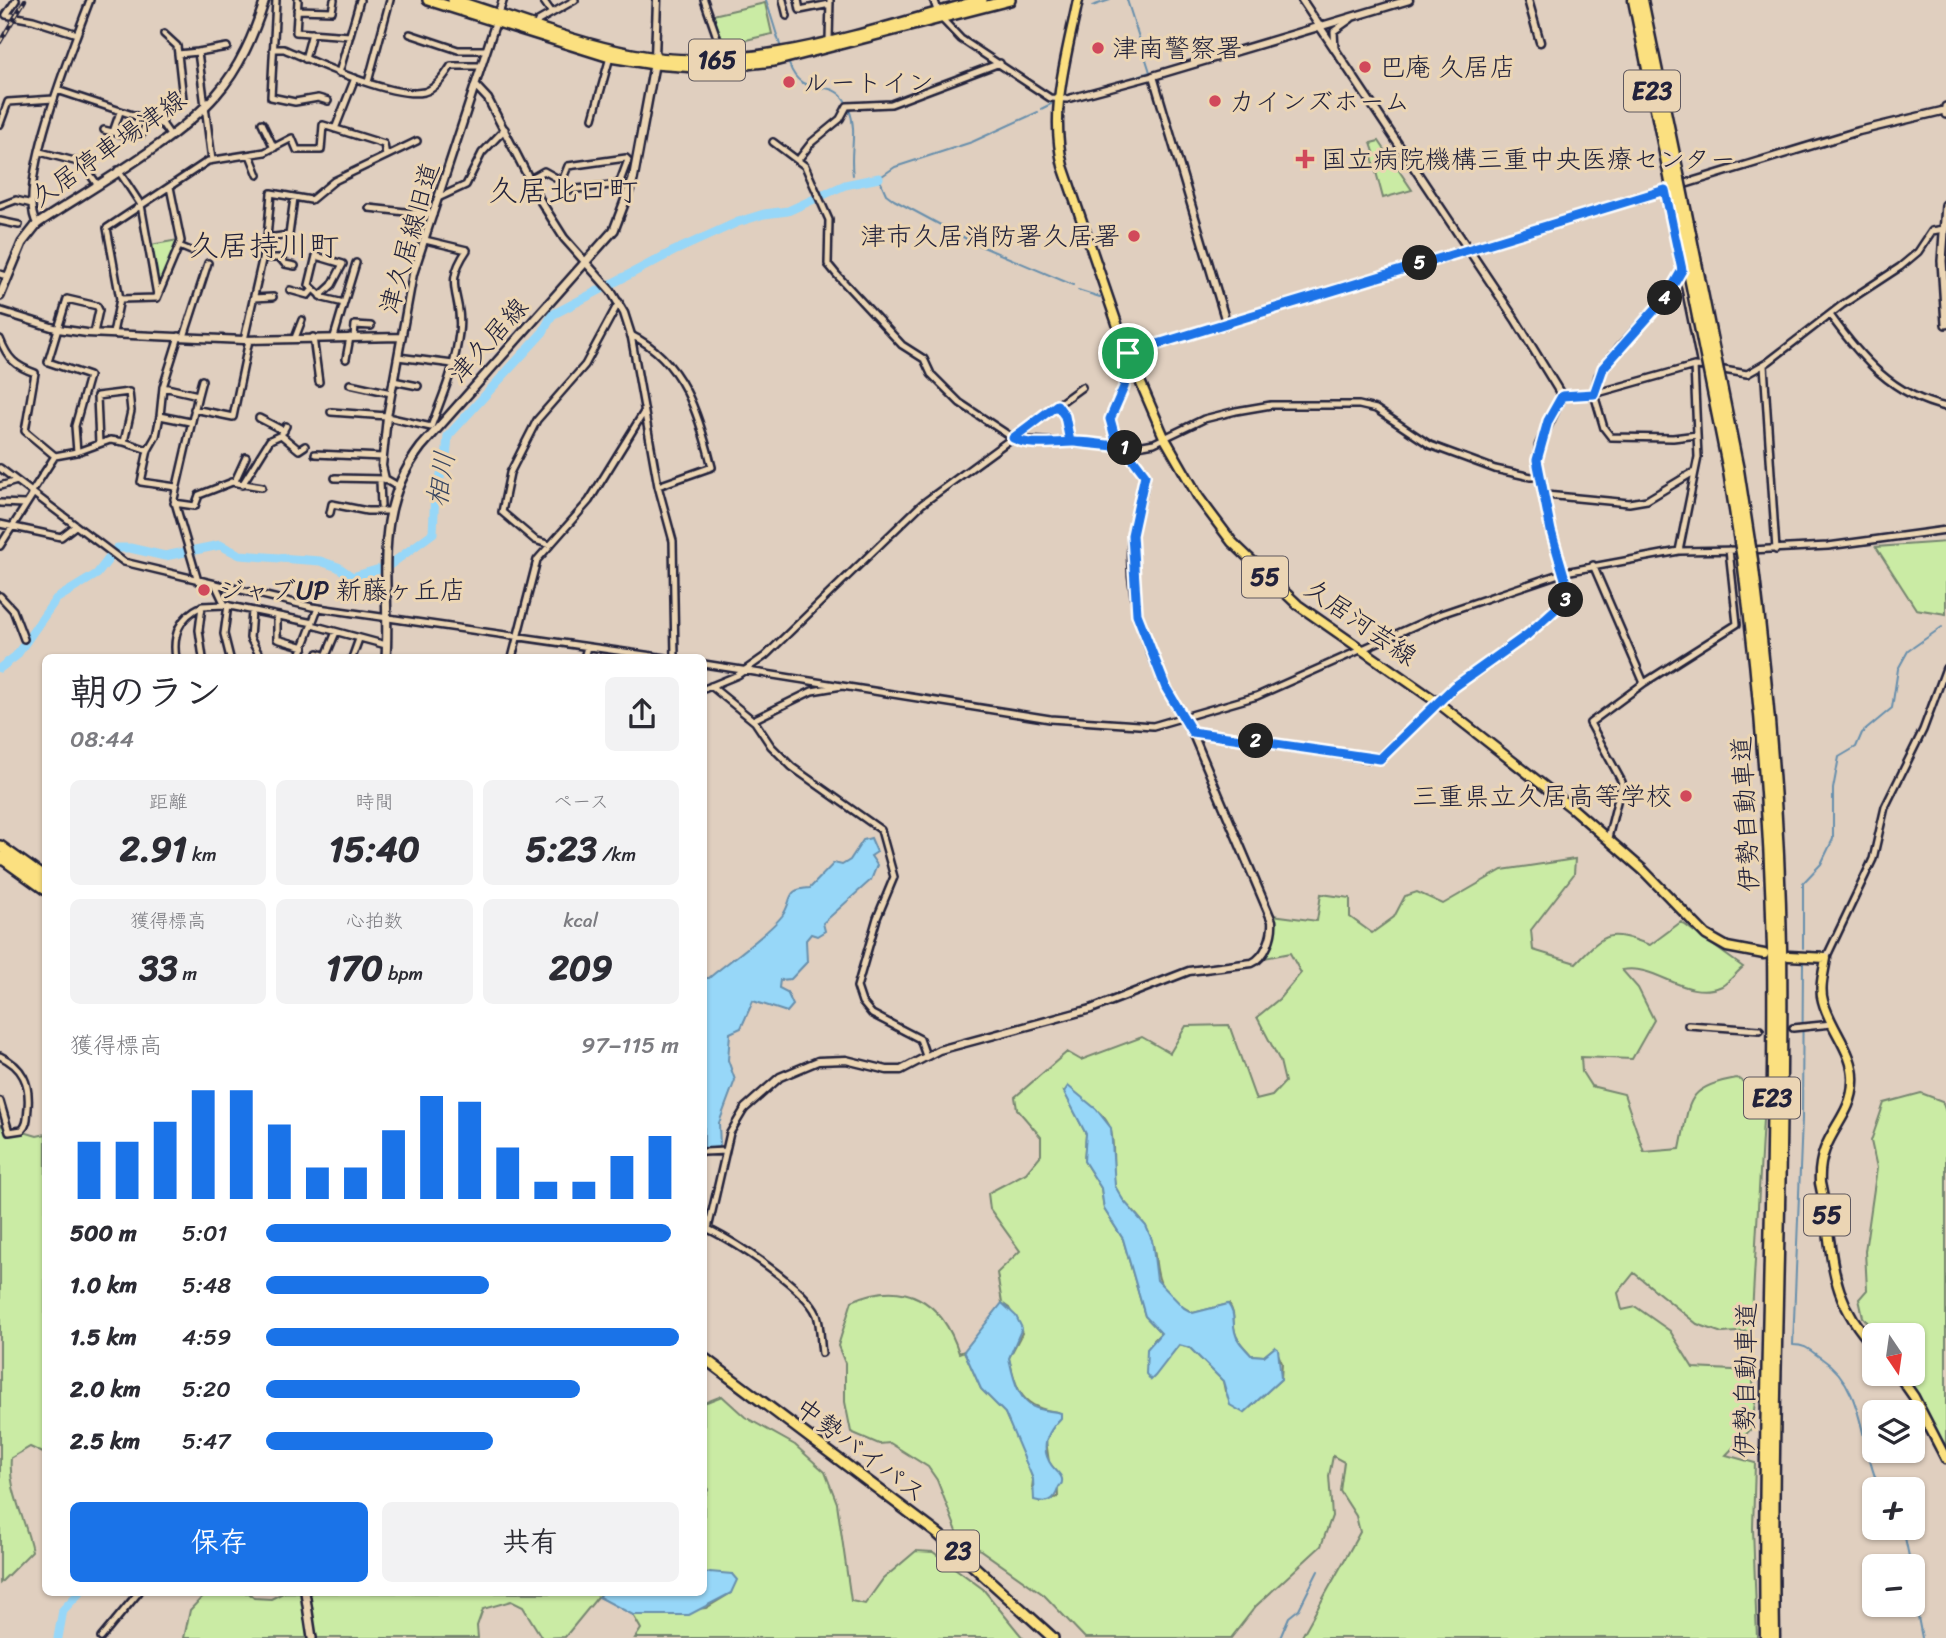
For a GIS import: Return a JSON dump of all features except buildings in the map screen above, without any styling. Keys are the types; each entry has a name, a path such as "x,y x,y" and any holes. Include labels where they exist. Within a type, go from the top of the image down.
{"highway":[{"name":"165","path":"428,0 536,26 655,61 726,60 793,50 1010,0"},
{"name":"165","path":"453,0 610,57 709,68 774,61 940,15 982,0"},
{"name":"伊勢自動車道","path":"1631,0 1654,82 1672,183 1733,471 1745,541 1765,755 1773,950 1765,1414 1766,1638"},
{"path":"1644,0 1659,68 1654,82"},
{"name":"伊勢自動車道","path":"1747,560 1773,754 1781,950 1772,1520 1774,1638"},
{"path":"0,846 42,876"},
{"path":"0,857 42,887"},
{"name":"中勢バイパス","path":"707,1362 857,1471 938,1534 1053,1638"}],"main road":[{"name":"久居停車場津線","path":"0,296 4,275 22,243 37,224 170,135 205,106 238,65 265,0"},
{"name":"久居河芸線","path":"1078,0 1058,100 1057,130 1063,166 1128,353 1164,437 1205,508 1257,569 1298,605 1437,702 1608,838 1706,936 1727,947 1764,954"},
{"name":"津久居線","path":"386,654 389,511 397,486 410,461 433,429 586,264 614,230 628,198 655,61"},
{"path":"1946,205 1942,282 1946,324"},
{"path":"1789,956 1826,958"},
{"name":"55","path":"1826,958 1821,989 1832,1024 1849,1059 1853,1083 1849,1103 1824,1145 1819,1167 1820,1183 1840,1297 1852,1322 1862,1333"},
{"path":"1906,1386 1946,1459"},
{"path":"306,1596 312,1638"}],"street":[{"path":"16,0 6,15 33,20 77,34"},
{"path":"37,224 32,204 40,152 54,99 90,0"},
{"path":"276,0 271,97 295,102 318,98 328,101"},
{"path":"298,0 296,32 350,36"},
{"path":"297,10 332,11 334,0"},
{"path":"339,73 360,0"},
{"path":"368,82 390,0"},
{"name":"津久居線旧道","path":"383,479 387,417 413,274 503,0"},
{"path":"543,0 552,13"},
{"path":"536,26 538,20 575,0"},
{"path":"655,61 657,0"},
{"path":"704,0 726,60"},
{"path":"783,0 787,16"},
{"path":"798,0 800,10 830,2 829,40"},
{"path":"933,0 940,15 961,39 1058,100 1153,76 1409,0"},
{"path":"1302,0 1562,396"},
{"path":"1528,0 1540,42"},
{"path":"1335,51 1335,29 1356,16"},
{"path":"305,59 312,33"},
{"path":"164,34 177,46 183,99 162,117 163,125 170,135"},
{"path":"410,34 458,50 486,50"},
{"path":"178,54 227,47"},
{"path":"273,48 284,49 339,73 368,82 424,92 438,83 451,66 481,66"},
{"path":"198,52 212,160"},
{"path":"593,118 610,57"},
{"path":"798,160 812,142 840,118 847,106 891,104 1000,63"},
{"path":"1153,76 1226,322"},
{"path":"335,129 355,78"},
{"path":"475,85 484,91 543,206 586,264 619,302 631,335 658,486 673,541 675,654"},
{"path":"57,90 163,125"},
{"path":"0,124 8,102 54,99"},
{"path":"1128,353 1672,183 1859,131 1946,111"},
{"path":"113,132 120,112"},
{"path":"104,130 138,136 142,134 147,121"},
{"path":"262,123 274,148"},
{"path":"99,233 212,160 250,155 274,148 292,138 297,150 321,150 323,125 384,144 386,156"},
{"path":"438,198 466,185 482,153 505,129"},
{"path":"194,409 233,417 253,298 267,238 271,194 311,200 334,181 417,141"},
{"path":"773,142 805,166 829,220 828,264 902,345 925,359 931,374 960,403 1013,439 1124,447 1154,443 1204,419 1236,411 1271,405 1359,405 1376,410 1430,445 1502,471 1531,477 1540,475"},
{"path":"40,152 82,163 97,184"},
{"path":"250,155 258,175"},
{"path":"530,179 544,171 562,181 564,188 569,190 619,184 628,160 626,158 568,166 562,181"},
{"path":"118,170 141,205 157,298"},
{"path":"1672,183 1682,270 1702,366"},
{"path":"157,298 181,241 170,187"},
{"path":"267,238 287,241 294,198"},
{"path":"0,206 16,200 32,204"},
{"path":"369,208 433,215"},
{"path":"0,221 19,225"},
{"path":"107,228 120,299 113,333"},
{"path":"1562,396 1594,394 1694,366 1747,374 1764,365 1829,314 1900,267 1918,252 1932,231 1944,229"},
{"path":"331,412 387,417 433,429 449,385 459,329 453,276 467,250 425,240"},
{"path":"179,246 191,251"},
{"path":"320,296 332,285 343,264 316,256 309,285 320,296 344,303"},
{"path":"263,258 280,258 285,264 295,266"},
{"path":"176,487 141,481 148,450 156,436 163,387 208,263"},
{"path":"334,337 356,263"},
{"path":"1682,270 1667,296 1603,368 1594,394 1604,428 1611,437 1697,435"},
{"path":"290,290 308,295 313,289"},
{"path":"253,298 273,297"},
{"path":"120,299 157,298"},
{"path":"77,452 75,426 89,376 48,362 67,299 97,306 99,310 94,332"},
{"path":"550,545 535,540 502,512 510,473 537,420 585,365 619,302"},
{"path":"0,311 58,329 94,332 247,340 401,337"},
{"path":"1829,314 1853,347 1879,374 1911,397 1946,407"},
{"path":"295,338 302,320"},
{"path":"346,359 355,325 371,326"},
{"path":"631,335 652,346 680,378 693,400 712,467 658,486"},
{"path":"313,337 319,382"},
{"path":"0,340 5,354 16,366 35,373 25,431 55,456"},
{"path":"398,357 453,364"},
{"path":"707,1227 733,1125 745,1108 780,1077 818,1061 846,1060 892,1071 906,1068 926,1056 978,1038 1091,1009 1189,971 1252,963 1260,959 1271,934 1272,920 1192,732 1166,688 1137,614 1132,535 1145,475 1113,433 1110,415 1124,387 1128,368 1133,365"},
{"path":"1764,365 1776,550"},
{"path":"1679,551 1698,457 1694,366"},
{"path":"198,580 174,503 202,380"},
{"path":"393,381 418,386"},
{"path":"350,384 391,393"},
{"path":"163,387 198,395"},
{"path":"707,686 745,670 779,643 922,505 1082,387"},
{"path":"100,444 97,396 129,392 131,415 124,442"},
{"path":"1192,732 1377,760 1384,757 1437,702 1527,635 1568,598 1571,590 1551,531 1540,475 1539,445 1562,396"},
{"path":"1057,405 1065,416 1070,442"},
{"path":"513,654 536,565 589,501 644,412"},
{"path":"160,416 191,422"},
{"path":"259,418 284,431 299,450 306,446"},
{"path":"243,485 270,440 284,431"},
{"path":"0,546 55,456 77,452 110,440 148,450"},
{"path":"315,454 383,457"},
{"path":"231,482 246,457"},
{"path":"0,468 114,557 216,585 318,608 637,654"},
{"path":"1546,495 1629,503 1647,500 1693,473"},
{"path":"335,478 383,479 397,486"},
{"path":"381,506 383,479"},
{"path":"0,486 17,481"},
{"path":"174,503 195,506 199,495 231,482 262,487"},
{"path":"0,503 25,503"},
{"path":"330,513 332,504 367,511 389,511"},
{"path":"0,524 61,537 75,527"},
{"path":"707,664 1050,719 1143,726 1183,718 1257,696 1441,614 1593,565 1679,551 1776,550 1946,530"},
{"path":"1608,838 1622,782 1590,723 1644,683 1737,624 1729,550"},
{"path":"1593,565 1644,683"},
{"path":"216,585 227,605 224,634 229,654"},
{"path":"0,596 13,610 24,639"},
{"path":"176,654 178,628 188,615 202,607 227,605 312,624 387,645"},
{"path":"202,607 199,631 202,654"},
{"path":"301,654 318,608"},
{"path":"253,611 249,634 252,647 258,654"},
{"path":"277,616 276,639 304,647"},
{"path":"327,654 336,632"},
{"path":"353,654 359,639"},
{"path":"585,654 587,647"},
{"path":"1826,958 1872,859 1885,807 1923,730 1946,668"},
{"path":"752,720 812,691 845,685"},
{"path":"707,687 752,720 771,746 792,767 881,830 894,877 884,897 860,968 859,993 862,1002 872,1013 920,1039 926,1056"},
{"path":"1793,1028 1832,1024"},
{"path":"1688,1025 1760,1030"},
{"path":"0,1056 12,1062 27,1083 27,1122 22,1130 9,1132 0,1101"},
{"path":"707,1152 726,1151"},
{"path":"707,1231 737,1243 809,1301 821,1331 822,1353"},
{"path":"101,1638 136,1596"}],"green space":[{"path":"765,3 772,34 724,45 713,15"},
{"path":"1379,141 1412,190 1383,198 1371,143"},
{"path":"178,240 160,284 157,284 150,245"},
{"path":"1946,542 1946,614 1916,609 1876,547"},
{"path":"1575,859 1574,874 1531,930 1533,950 1576,963 1602,939 1609,936 1625,937 1650,945 1681,922 1743,967 1722,986 1709,990 1683,986 1635,969 1622,970 1638,988 1654,1020 1632,1059 1581,1057 1582,1072 1591,1086 1624,1094 1644,1152 1680,1149 1688,1108 1698,1092 1707,1086 1737,1078 1759,1092 1763,1119 1751,1331 1722,1333 1697,1324 1634,1273 1618,1293 1622,1310 1636,1307 1670,1331 1693,1368 1752,1371 1755,1403 1751,1429 1726,1455 1755,1463 1753,1528 1757,1638 1301,1638 1360,1532 1356,1516 1340,1491 1344,1462 1333,1456 1329,1476 1332,1516 1321,1546 1256,1606 1231,1638 1085,1638 1044,1595 958,1534 937,1480 928,1467 890,1443 879,1444 851,1432 845,1402 845,1363 838,1346 852,1301 871,1294 904,1293 919,1298 931,1307 952,1335 959,1353 964,1351 981,1389 1005,1413 1028,1464 1033,1480 1032,1488 1040,1502 1058,1497 1057,1472 1049,1462 1046,1441 1058,1412 1036,1407 1028,1402 1015,1380 1009,1358 1022,1333 1009,1308 1002,1303 997,1273 1020,1251 990,1209 988,1193 1026,1173 1041,1155 1041,1137 1017,1109 1015,1097 1067,1052 1081,1060 1142,1037 1170,1053 1186,1026 1229,1025 1256,1100 1272,1096 1285,1082 1280,1061 1257,1017 1279,999 1301,973 1290,953 1265,958 1273,936 1272,915 1317,921 1321,894 1350,898 1350,917 1372,933 1394,917 1405,896 1417,892 1443,904 1502,870","holes":["1073,1090 1099,1112 1110,1128 1115,1186 1121,1198 1147,1229 1161,1284 1167,1293 1193,1313 1229,1304 1236,1336 1251,1355 1264,1356 1275,1347 1282,1363 1281,1379 1244,1413 1225,1391 1223,1381 1190,1348 1179,1345 1151,1379 1153,1341 1161,1333 1145,1316 1123,1239 1104,1209 1101,1188 1084,1161 1086,1134 1064,1091"]},
{"path":"1921,1093 1942,1101 1946,1112 1946,1448 1925,1410 1925,1400 1919,1400 1912,1386 1925,1386 1925,1323 1868,1323 1863,1317 1859,1299 1867,1290 1865,1251 1877,1168 1871,1141 1884,1103"},
{"path":"0,1125 37,1136 42,1135 42,1453 30,1447 11,1458 12,1482 32,1551 0,1583"},
{"path":"722,1396 745,1417 795,1445 825,1472 837,1503 851,1601 865,1604 883,1579 916,1551 933,1552 983,1589 1023,1638 635,1638 641,1629 633,1615 706,1608 731,1593 732,1574 707,1574 707,1402"},
{"path":"203,1596 252,1596 271,1599 277,1596 599,1596 565,1637 542,1638 523,1607 511,1601 483,1609 477,1626 478,1638 184,1638 190,1610"}],"water":[{"path":"871,838 877,852 871,856 877,865 871,880 823,923 825,931 817,936 811,934 806,940 807,962 791,979 780,980 779,988 787,992 793,1005 787,1012 753,1001 741,1028 730,1033 728,1060 735,1080 719,1123 720,1147 707,1149 707,978 775,924 786,910 793,893 810,888 834,863 842,865 850,860 863,840"},
{"path":"1068,1086 1096,1109 1111,1128 1115,1186 1123,1200 1146,1226 1152,1240 1157,1280 1184,1308 1193,1313 1228,1304 1233,1315 1236,1336 1251,1355 1264,1356 1275,1347 1278,1349 1281,1379 1244,1413 1230,1405 1223,1381 1190,1348 1179,1345 1151,1380 1146,1374 1147,1349 1161,1333 1145,1316 1123,1239 1104,1209 1101,1188 1084,1161 1086,1134 1064,1092"},
{"path":"1002,1303 1016,1316 1022,1328 1009,1358 1021,1395 1032,1406 1061,1413 1061,1418 1052,1429 1045,1447 1048,1459 1061,1476 1062,1483 1055,1496 1043,1502 1034,1500 1033,1479 1005,1413 981,1389 964,1351"},
{"path":"707,1573 732,1574 737,1580 731,1593 689,1615 633,1615 599,1597 707,1596"}],"waterway":[{"path":"766,0 780,45"},
{"path":"1092,6 1110,0"},
{"path":"1103,87 1150,72 1127,0"},
{"path":"789,64 795,76 802,82 809,86 833,90 847,104"},
{"path":"1041,109 1051,104"},
{"path":"849,109 853,126 853,175"},
{"path":"1038,112 972,142 895,167 879,178 886,194 894,200 976,244 1073,285"},
{"name":"相川","path":"0,668 16,656 56,599 97,574 117,548 130,548 165,556 220,545 240,555 320,561 338,567 352,577 387,567 433,533 435,493 446,459 448,436 543,332 552,315 674,251 738,222 764,214 788,211 845,185 879,178"},
{"path":"1078,290 1100,297"},
{"path":"1803,948 1803,883 1821,864 1833,839 1833,789 1839,757 1856,747 1862,733 1892,708 1898,669 1908,651 1942,627"},
{"path":"1803,961 1802,1119 1793,1345 1805,1347 1821,1358 1836,1370 1846,1385 1854,1401 1875,1477"},
{"path":"1906,1540 1908,1554"},
{"path":"1280,1638 1289,1617 1299,1609 1318,1571"},
{"path":"58,1638 63,1610 76,1596"},
{"path":"1918,1617 1922,1638"}],"tunnel":[{"path":"1760,1030 1793,1028"}],"railway":[{"path":"0,42 25,0"}],"place":[{"name":"津南警察署","path":"1098,48"},
{"name":"巴庵 久居店","path":"1365,67"},
{"name":"ルートイン","path":"789,82"},
{"name":"カインズホーム","path":"1215,101"},
{"name":"国立病院機構三重中央医療センター","path":"1305,159"},
{"name":"津市久居消防署久居署","path":"1134,236"},
{"name":"ジャブUP 新藤ヶ丘店","path":"204,590"},
{"name":"三重県立久居高等学校","path":"1686,796"}],"district":[{"name":"久居北口町","path":"563,191"},
{"name":"久居持川町","path":"264,246"}],"route":[{"path":"1128,353 1133,365 1128,368 1126,382 1110,419 1113,433 1124,447 1074,442 1035,443 1013,439 1057,405 1065,416 1070,442 1074,442 1124,447 1143,470 1145,481 1132,535 1137,612 1166,688 1183,718 1192,732 1377,760 1387,754 1419,718 1463,679 1527,635 1570,596 1570,587 1548,517 1546,495 1537,460 1539,445 1562,396 1594,394 1598,376 1603,368 1667,296 1682,270 1665,190 1128,353"}]}
